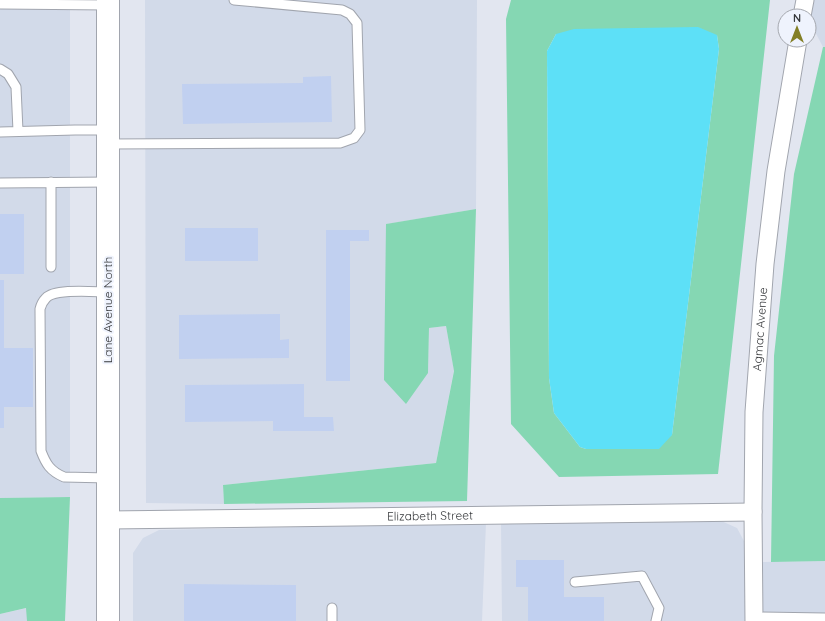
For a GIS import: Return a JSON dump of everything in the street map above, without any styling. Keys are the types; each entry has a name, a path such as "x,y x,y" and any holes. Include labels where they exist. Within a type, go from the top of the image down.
{"main road":[{"name":"Lane Avenue North","path":"108,2 108,621"}],"street":[{"name":"Agmac Avenue","path":"754,619 754,412 765,264 776,171 797,48"},
{"name":"Elizabeth Street","path":"108,520 753,512"}],"lane":[{"path":"0,132 75,130 108,137 340,143 354,138 360,130 357,23 350,14 342,10 234,0"},
{"path":"0,4 108,2"},
{"path":"0,69 8,74 16,87 18,131"},
{"path":"51,182 51,267"},
{"path":"0,183 109,182"},
{"path":"108,292 55,293 46,297 40,309 41,451 46,464 58,475 64,477 108,478"},
{"path":"575,582 642,576 658,608 656,621"},
{"path":"332,608 332,621"},
{"path":"754,619 825,618"}],"shaded area":[{"path":"0,0 70,0 70,497 0,498"},
{"path":"145,0 477,0 476,209 387,224 428,373 429,328 446,326 454,370 436,463 223,485 224,504 146,503"},
{"path":"814,0 825,0 825,47 823,47 817,35 817,8 813,8"},
{"path":"717,519 737,528 745,543 745,621 502,621 501,522"},
{"path":"486,523 482,621 133,621 133,553 143,538 159,530"},
{"path":"825,561 825,621 763,621 763,562"},
{"path":"27,608 27,621 0,621 0,614"}],"green space":[{"path":"511,0 770,0 718,474 559,477 511,424 506,19","holes":["556,34 717,35 719,49 672,435 586,449 580,447 554,413 549,378 547,51"]},
{"path":"823,47 825,47 825,561 771,562 774,356 794,174"},
{"path":"476,209 467,501 224,504 223,485 436,463 454,371 446,326 429,328 428,373 406,404 384,380 386,224"},
{"path":"70,497 65,621 27,621 26,608 0,614 0,498"}],"water":[{"path":"698,27 717,35 719,49 672,435 659,449 586,449 580,447 554,413 549,378 547,51 556,34 574,29"}],"building":[{"path":"331,76 332,122 183,124 182,84 303,83 303,77"},
{"path":"0,214 24,214 24,274 0,274"},
{"path":"185,228 258,228 258,261 185,261"},
{"path":"326,230 369,230 369,241 350,241 350,381 326,381"},
{"path":"0,280 4,280 4,348 33,348 33,407 4,407 4,428 0,428"},
{"path":"280,314 280,340 289,339 289,358 179,359 179,315"},
{"path":"304,384 304,417 333,417 334,431 273,431 273,421 185,422 185,385"},
{"path":"516,560 564,560 564,597 604,597 604,621 528,621 528,587 516,587"},
{"path":"184,584 296,585 296,621 184,621"}]}
